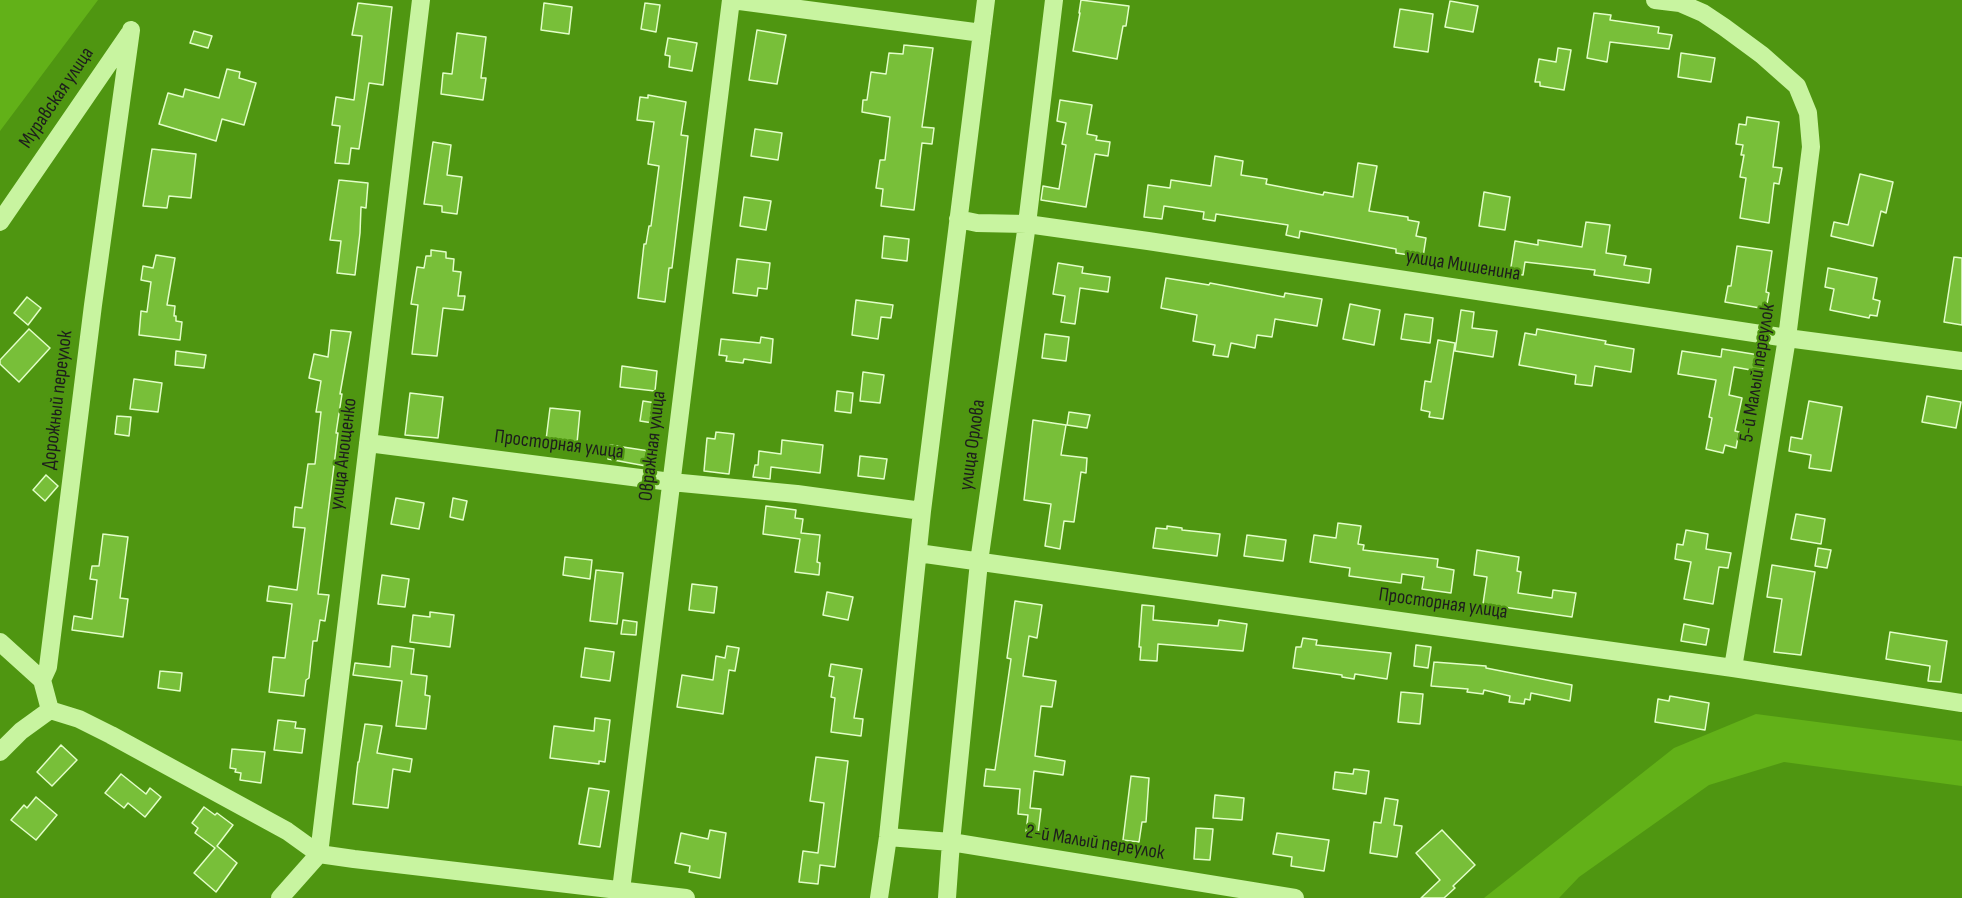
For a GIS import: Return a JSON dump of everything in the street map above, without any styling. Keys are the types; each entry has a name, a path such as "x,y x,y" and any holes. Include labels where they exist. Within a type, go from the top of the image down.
{"street":[{"name":"улица Анощенко","path":"319,854 421,0"},
{"path":"731,0 982,33"},
{"name":"Овражная улица","path":"621,895 731,0"},
{"path":"879,898 888,837 922,511 986,0"},
{"name":"улица Орлова","path":"947,898 979,562 1027,225 1054,0"},
{"name":"5-й Малый переулок","path":"1654,0 1680,3 1703,13 1762,55 1797,86 1808,113 1810,147 1787,338 1733,668"},
{"name":"Муравская улица","path":"0,222 131,30"},
{"name":"Дорожный переулок","path":"42,680 48,668 93,305 131,30"},
{"name":"улица Мишенина","path":"958,219 977,223 1027,225 1160,243 1787,338 1962,361"},
{"name":"Просторная улица","path":"368,443 922,511"},
{"name":"Просторная улица","path":"918,553 1733,668 1962,703"},
{"path":"0,642 42,680 50,710"},
{"path":"50,710 79,719 111,735 287,831 319,854 621,895 686,898"},
{"path":"0,752 21,731 50,710"},
{"name":"2-й Малый переулок","path":"888,837 951,842 1295,898"},
{"path":"280,898 319,854"}],"green space":[{"path":"0,0 98,0 0,131"},
{"path":"1756,714 1962,741 1962,786 1784,762 1709,785 1579,877 1559,898 1484,898 1674,748"}],"building":[{"path":"1081,0 1129,6 1117,59 1073,51"},
{"path":"1450,1 1478,6 1473,32 1445,27"},
{"path":"358,3 392,7 383,85 369,83 359,149 351,148 349,164 335,163 340,126 332,125 336,97 354,100 362,36 352,35"},
{"path":"544,3 572,7 569,34 541,30"},
{"path":"645,3 660,5 656,32 641,29"},
{"path":"1400,9 1433,14 1428,52 1394,47"},
{"path":"1594,13 1611,15 1610,20 1659,27 1658,33 1672,35 1669,49 1610,42 1607,62 1587,58"},
{"path":"757,30 786,35 777,84 749,80"},
{"path":"194,31 212,36 208,48 190,43"},
{"path":"457,33 486,37 481,78 486,78 483,100 441,94 443,73 452,74"},
{"path":"668,38 697,43 692,71 669,67 670,56 665,55"},
{"path":"904,45 933,48 922,127 934,128 932,144 922,143 914,210 881,206 883,189 876,188 880,160 885,160 890,117 862,112 863,100 867,100 871,72 886,74 889,53 903,54"},
{"path":"1558,48 1571,50 1564,90 1540,86 1540,82 1535,82 1539,59 1556,62"},
{"path":"1681,53 1715,58 1711,82 1678,77"},
{"path":"227,69 240,72 239,78 256,83 244,125 222,119 216,141 159,124 168,93 183,97 185,89 219,98"},
{"path":"648,95 686,102 681,135 688,136 672,268 669,268 665,302 638,298 644,244 646,244 649,226 651,226 659,166 648,164 654,122 637,120 640,97 648,98"},
{"path":"1060,100 1092,105 1087,134 1097,136 1096,140 1110,142 1108,156 1095,154 1086,207 1041,200 1043,186 1059,189 1066,145 1062,144 1066,123 1057,121"},
{"path":"1747,117 1779,122 1773,167 1782,168 1779,184 1774,183 1769,223 1740,218 1746,178 1740,177 1744,155 1741,155 1743,145 1736,144 1739,124 1746,125"},
{"path":"755,129 782,133 778,160 751,156"},
{"path":"433,142 451,145 447,175 462,177 457,214 442,212 442,206 424,204"},
{"path":"152,149 196,154 191,198 169,196 167,208 143,206"},
{"path":"1215,156 1243,161 1241,175 1267,179 1266,184 1323,195 1324,192 1353,197 1358,163 1377,166 1369,211 1408,217 1408,220 1419,222 1416,236 1426,238 1423,257 1396,253 1396,249 1300,231 1299,238 1286,235 1288,225 1216,214 1215,221 1203,219 1204,212 1164,206 1162,219 1144,217 1148,185 1170,188 1171,180 1211,186"},
{"path":"1860,174 1893,182 1886,213 1881,211 1873,246 1831,236 1834,222 1848,225"},
{"path":"339,180 368,183 366,208 361,207 355,275 337,273 341,241 330,240"},
{"path":"1484,192 1510,197 1505,230 1479,226"},
{"path":"744,197 771,201 766,230 740,226"},
{"path":"1586,222 1610,225 1606,253 1626,256 1624,265 1651,269 1649,283 1594,275 1595,270 1525,262 1523,275 1510,273 1515,241 1538,245 1538,240 1582,247"},
{"path":"884,236 909,239 907,261 882,258"},
{"path":"1737,246 1772,251 1766,309 1725,302 1728,286 1731,286"},
{"path":"431,250 446,252 446,258 454,259 453,271 461,272 458,296 465,296 463,310 443,308 437,356 412,354 418,305 411,304 417,267 424,268 426,256 431,256"},
{"path":"156,255 175,258 167,305 175,306 176,321 182,322 180,340 139,335 141,311 147,312 151,282 141,280 143,266 153,268"},
{"path":"1954,257 1962,258 1962,325 1944,322"},
{"path":"737,259 770,263 767,289 758,288 757,296 733,293"},
{"path":"1058,263 1083,267 1082,273 1110,277 1108,292 1080,288 1075,324 1061,322 1065,296 1053,294"},
{"path":"1828,268 1877,278 1873,299 1880,301 1877,316 1870,315 1869,318 1830,310 1834,289 1825,287"},
{"path":"1166,278 1209,285 1210,283 1284,297 1285,293 1322,299 1317,326 1275,319 1272,337 1257,335 1255,348 1231,343 1228,357 1213,355 1215,345 1193,341 1197,315 1161,308"},
{"path":"27,297 41,308 28,325 14,313"},
{"path":"856,300 893,305 891,318 881,317 878,339 852,335"},
{"path":"1350,304 1380,310 1374,345 1343,339"},
{"path":"1461,310 1474,312 1472,328 1497,331 1493,357 1455,351"},
{"path":"1405,314 1433,318 1430,343 1401,339"},
{"path":"29,329 50,348 19,382 0,364 0,360"},
{"path":"1537,329 1606,341 1605,344 1634,349 1631,372 1595,366 1592,386 1575,384 1576,375 1519,365 1525,333 1536,335"},
{"path":"331,330 351,332 340,394 342,394 336,433 338,433 318,594 329,595 325,621 320,620 317,641 313,641 309,678 306,680 304,696 269,692 273,657 285,658 292,604 267,601 269,586 297,590 305,528 293,527 295,507 302,508 308,464 315,464 321,412 316,412 321,381 309,378 314,354 328,357"},
{"path":"1045,334 1069,337 1066,361 1042,358"},
{"path":"761,337 773,339 771,363 744,359 743,363 726,361 727,356 719,355 721,339 760,343"},
{"path":"1438,340 1455,343 1443,419 1429,417 1430,412 1421,410 1425,381 1431,382"},
{"path":"1722,349 1765,356 1762,372 1734,367 1729,395 1742,398 1735,431 1739,432 1736,448 1725,445 1723,453 1706,449 1716,380 1678,374 1682,351 1721,357"},
{"path":"176,351 206,355 204,368 175,365"},
{"path":"622,366 657,371 655,391 620,387"},
{"path":"863,372 884,375 880,403 860,401"},
{"path":"134,379 162,383 158,412 130,409"},
{"path":"837,391 853,393 851,413 835,411"},
{"path":"410,393 443,397 438,438 405,435"},
{"path":"1927,396 1961,402 1956,428 1922,422"},
{"path":"643,401 656,403 653,423 640,421"},
{"path":"1809,401 1842,407 1831,471 1809,468 1811,455 1789,451 1791,437 1802,439"},
{"path":"550,408 580,411 577,443 546,440"},
{"path":"1069,412 1090,415 1087,428 1067,425"},
{"path":"117,416 131,417 129,436 115,434"},
{"path":"1033,420 1066,425 1061,455 1087,458 1086,473 1081,472 1074,522 1064,521 1060,549 1045,546 1051,504 1024,500"},
{"path":"716,432 734,434 729,474 704,471 707,438 715,439"},
{"path":"782,440 823,445 820,473 771,467 770,479 753,477 755,465 758,465 759,451 781,454"},
{"path":"610,445 649,451 646,466 608,459"},
{"path":"860,456 887,459 884,479 858,476"},
{"path":"46,475 58,486 45,501 33,490"},
{"path":"396,498 424,503 419,529 391,524"},
{"path":"453,498 467,501 463,520 450,517"},
{"path":"766,506 796,510 795,518 803,519 801,533 820,535 817,562 820,563 819,575 795,572 800,539 763,534"},
{"path":"1796,514 1825,519 1821,544 1791,539"},
{"path":"1338,523 1361,526 1358,544 1364,545 1363,550 1438,559 1437,567 1454,570 1451,593 1422,589 1424,577 1402,574 1401,583 1378,580 1349,576 1350,568 1310,562 1314,535 1336,538"},
{"path":"1167,526 1220,534 1217,556 1153,548 1156,528 1167,529"},
{"path":"1686,530 1708,534 1706,549 1731,553 1728,568 1719,567 1713,604 1684,599 1691,562 1675,559 1677,544 1683,545"},
{"path":"103,534 128,537 120,598 128,599 123,637 72,630 74,616 92,619 97,580 90,579 92,566 99,566"},
{"path":"1247,535 1286,540 1283,561 1244,556"},
{"path":"1818,548 1831,550 1827,568 1815,566"},
{"path":"1477,550 1519,557 1517,571 1521,572 1518,593 1552,598 1553,590 1576,593 1572,617 1483,604 1487,577 1474,575"},
{"path":"565,557 592,560 590,579 563,575"},
{"path":"1772,565 1815,572 1801,655 1774,652 1782,599 1767,597"},
{"path":"596,570 623,573 617,624 590,621"},
{"path":"382,575 409,579 405,607 378,604"},
{"path":"692,584 717,587 714,613 689,610"},
{"path":"827,592 853,597 848,620 823,615"},
{"path":"1015,601 1042,605 1037,638 1029,636 1023,676 1056,681 1052,707 1041,706 1035,756 1065,761 1063,775 1034,771 1030,808 1041,809 1038,834 1026,832 1028,815 1018,814 1020,789 984,786 986,769 995,770 1011,659 1007,658"},
{"path":"1142,605 1154,606 1153,620 1218,626 1219,620 1247,624 1243,651 1158,644 1157,661 1140,660"},
{"path":"430,612 454,615 450,647 410,642 413,615 430,617"},
{"path":"623,620 637,622 636,635 621,634"},
{"path":"1684,624 1709,629 1706,645 1681,641"},
{"path":"1890,632 1947,641 1941,682 1928,681 1930,666 1886,659"},
{"path":"1303,638 1317,640 1316,645 1391,653 1387,679 1355,674 1354,679 1342,677 1342,675 1293,668 1296,647 1301,647"},
{"path":"1416,645 1431,647 1428,668 1414,666"},
{"path":"392,646 414,649 411,674 427,676 425,695 430,696 426,729 396,726 402,681 353,675 355,663 390,667"},
{"path":"727,646 739,648 735,671 729,670 723,714 677,707 682,675 713,680 716,656 725,658"},
{"path":"585,648 614,652 610,681 581,677"},
{"path":"1434,662 1486,666 1486,668 1572,685 1570,701 1531,693 1530,700 1525,699 1524,704 1509,702 1510,696 1484,690 1483,694 1467,692 1468,689 1431,686"},
{"path":"831,664 862,669 854,718 863,719 861,736 831,732 835,698 831,697 834,677 829,676"},
{"path":"160,671 182,673 180,691 158,688"},
{"path":"1401,692 1423,694 1420,724 1398,722"},
{"path":"1670,696 1709,703 1705,730 1655,722 1658,699 1669,701"},
{"path":"595,718 610,720 605,762 599,761 599,764 550,758 554,726 594,731"},
{"path":"278,720 296,722 295,728 305,729 302,753 274,750"},
{"path":"365,724 382,726 377,753 412,759 410,772 393,769 388,808 353,804"},
{"path":"61,745 77,760 52,786 37,772"},
{"path":"232,749 265,752 261,783 240,780 241,773 230,768"},
{"path":"816,757 848,761 835,867 820,865 818,884 799,882 803,851 818,853 824,803 810,801"},
{"path":"1354,769 1369,771 1366,794 1333,789 1335,772 1353,774"},
{"path":"121,774 146,794 150,788 161,797 145,817 128,803 124,808 105,793"},
{"path":"1131,776 1149,778 1146,822 1142,822 1139,842 1123,840"},
{"path":"589,788 609,791 600,847 579,844"},
{"path":"1215,795 1244,798 1242,820 1213,818"},
{"path":"36,797 57,815 36,840 11,820 24,805 27,808"},
{"path":"1385,798 1398,800 1394,825 1402,826 1397,857 1370,853 1374,822 1381,823"},
{"path":"204,807 233,825 217,846 237,863 216,892 194,873 215,848 195,833 198,828 192,823"},
{"path":"1196,828 1213,829 1210,860 1194,859"},
{"path":"710,830 726,833 720,878 689,872 690,866 675,863 681,833 708,839"},
{"path":"1442,830 1475,865 1444,898 1421,898 1440,880 1416,853"},
{"path":"1277,833 1329,840 1324,871 1291,866 1292,857 1273,854"}]}
